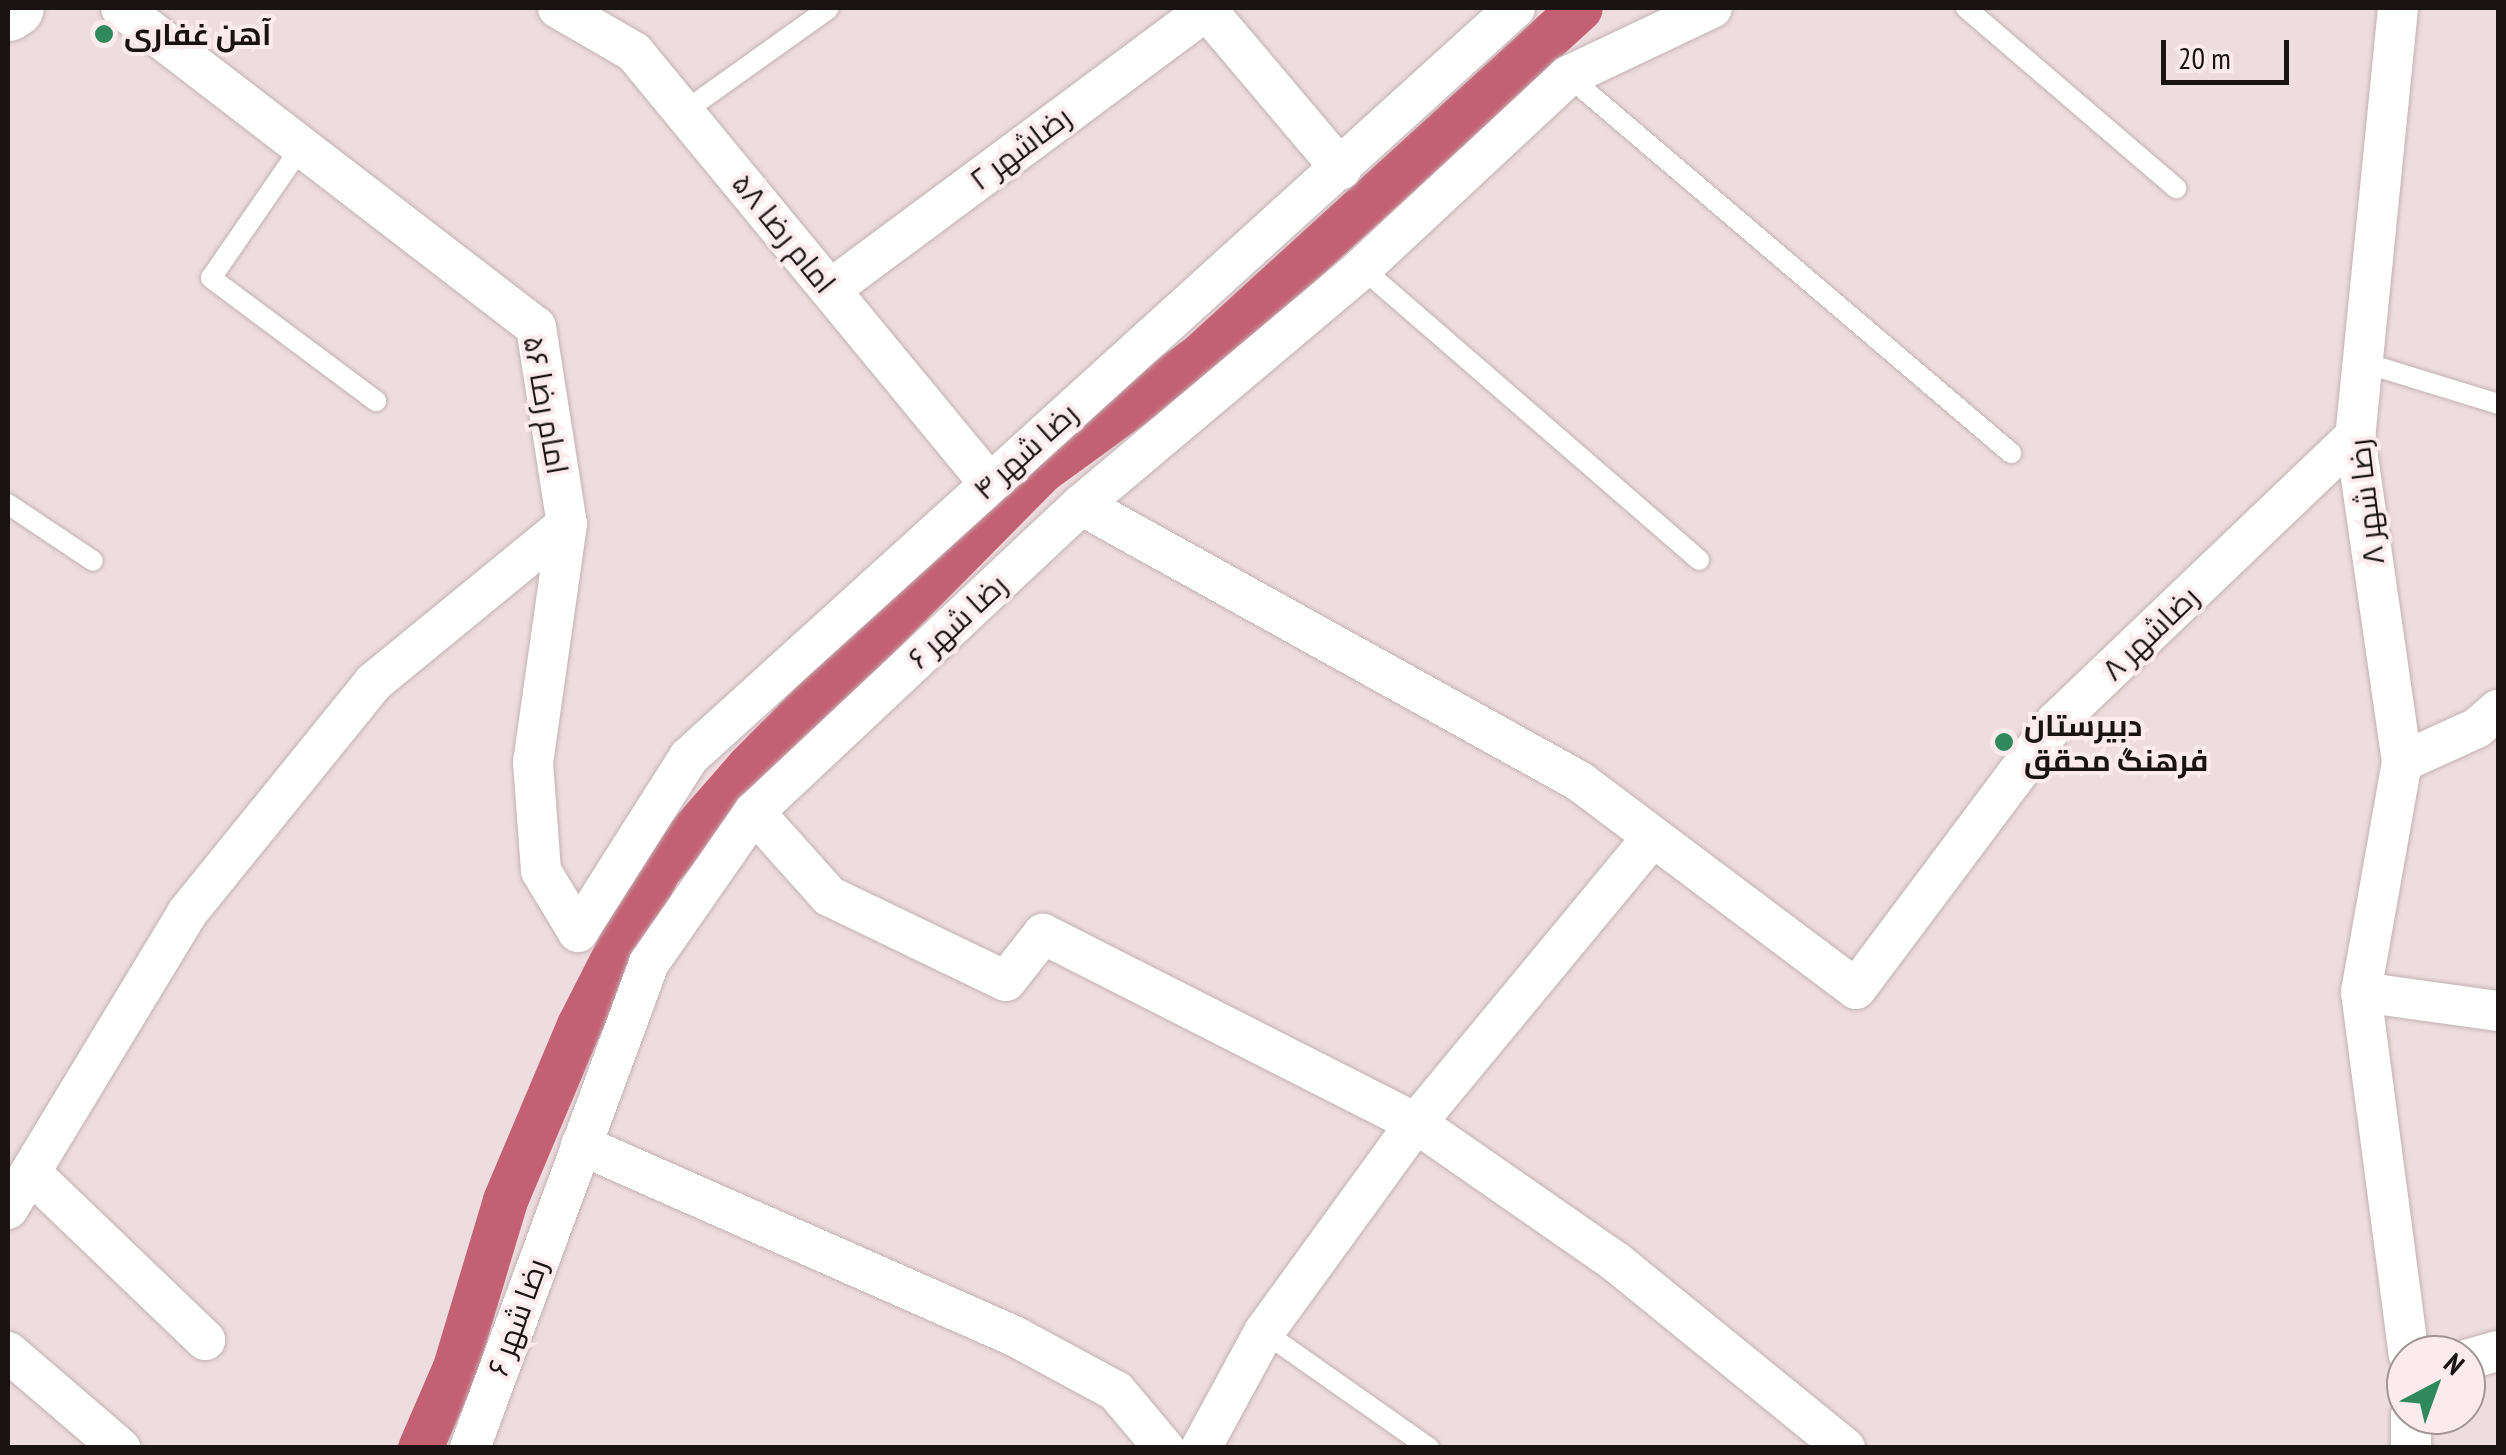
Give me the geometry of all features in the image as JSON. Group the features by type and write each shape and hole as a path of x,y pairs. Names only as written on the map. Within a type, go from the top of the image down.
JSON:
{"main road":[{"path":"8,13 16,8"}],"street":[{"name":"امام رضا ۵۶","path":"120,8 536,327 567,524 534,762 541,872 578,932"},
{"name":"امام رضا ۵۸","path":"558,8 634,52 989,483"},
{"path":"1207,8 1341,169"},
{"name":"رضاشهر ۲","path":"830,289 1207,8"},
{"name":"رضا شهر ۴","path":"578,932 689,757 1515,8"},
{"name":"رضا شهر ۶","path":"470,1448 649,963 754,812 1081,505 1362,268 1568,76 1712,8"},
{"name":"رضا شهر ۸","path":"2398,8 2355,436 2402,762 2361,992 2407,1335"},
{"name":"رضاشهر ۸","path":"1653,837 1856,989 2056,722 2355,436"},
{"path":"1081,505 1579,781 1653,837 1416,1123 1264,1332 1201,1448"},
{"path":"8,1209 187,913 374,682 567,524"},
{"path":"2402,762 2478,728 2498,710"},
{"path":"754,812 830,896 988,972 1006,980 1043,934 1416,1123 1616,1262 1845,1448"},
{"path":"2361,992 2498,1012"},
{"path":"581,1145 1016,1337 1116,1390 1164,1448"},
{"path":"32,1174 205,1340"},
{"path":"8,1352 120,1448"}],"lane":[{"path":"1966,8 2176,188"},
{"path":"685,112 828,9"},
{"path":"1568,76 2011,452"},
{"path":"302,146 211,278 376,401"},
{"path":"1362,268 1699,560"},
{"path":"2365,363 2498,404"},
{"path":"8,504 93,562"},
{"path":"1264,1332 1428,1448"}],"waterway":[{"path":"420,1448 455,1367 505,1200 579,1025 658,870 749,766 1042,470 1198,357 1580,8"}],"place":[{"name":"آهن غفاری","path":"104,34"},
{"name":"دبیرستان فرهنگ محقق","path":"2004,742"}]}
